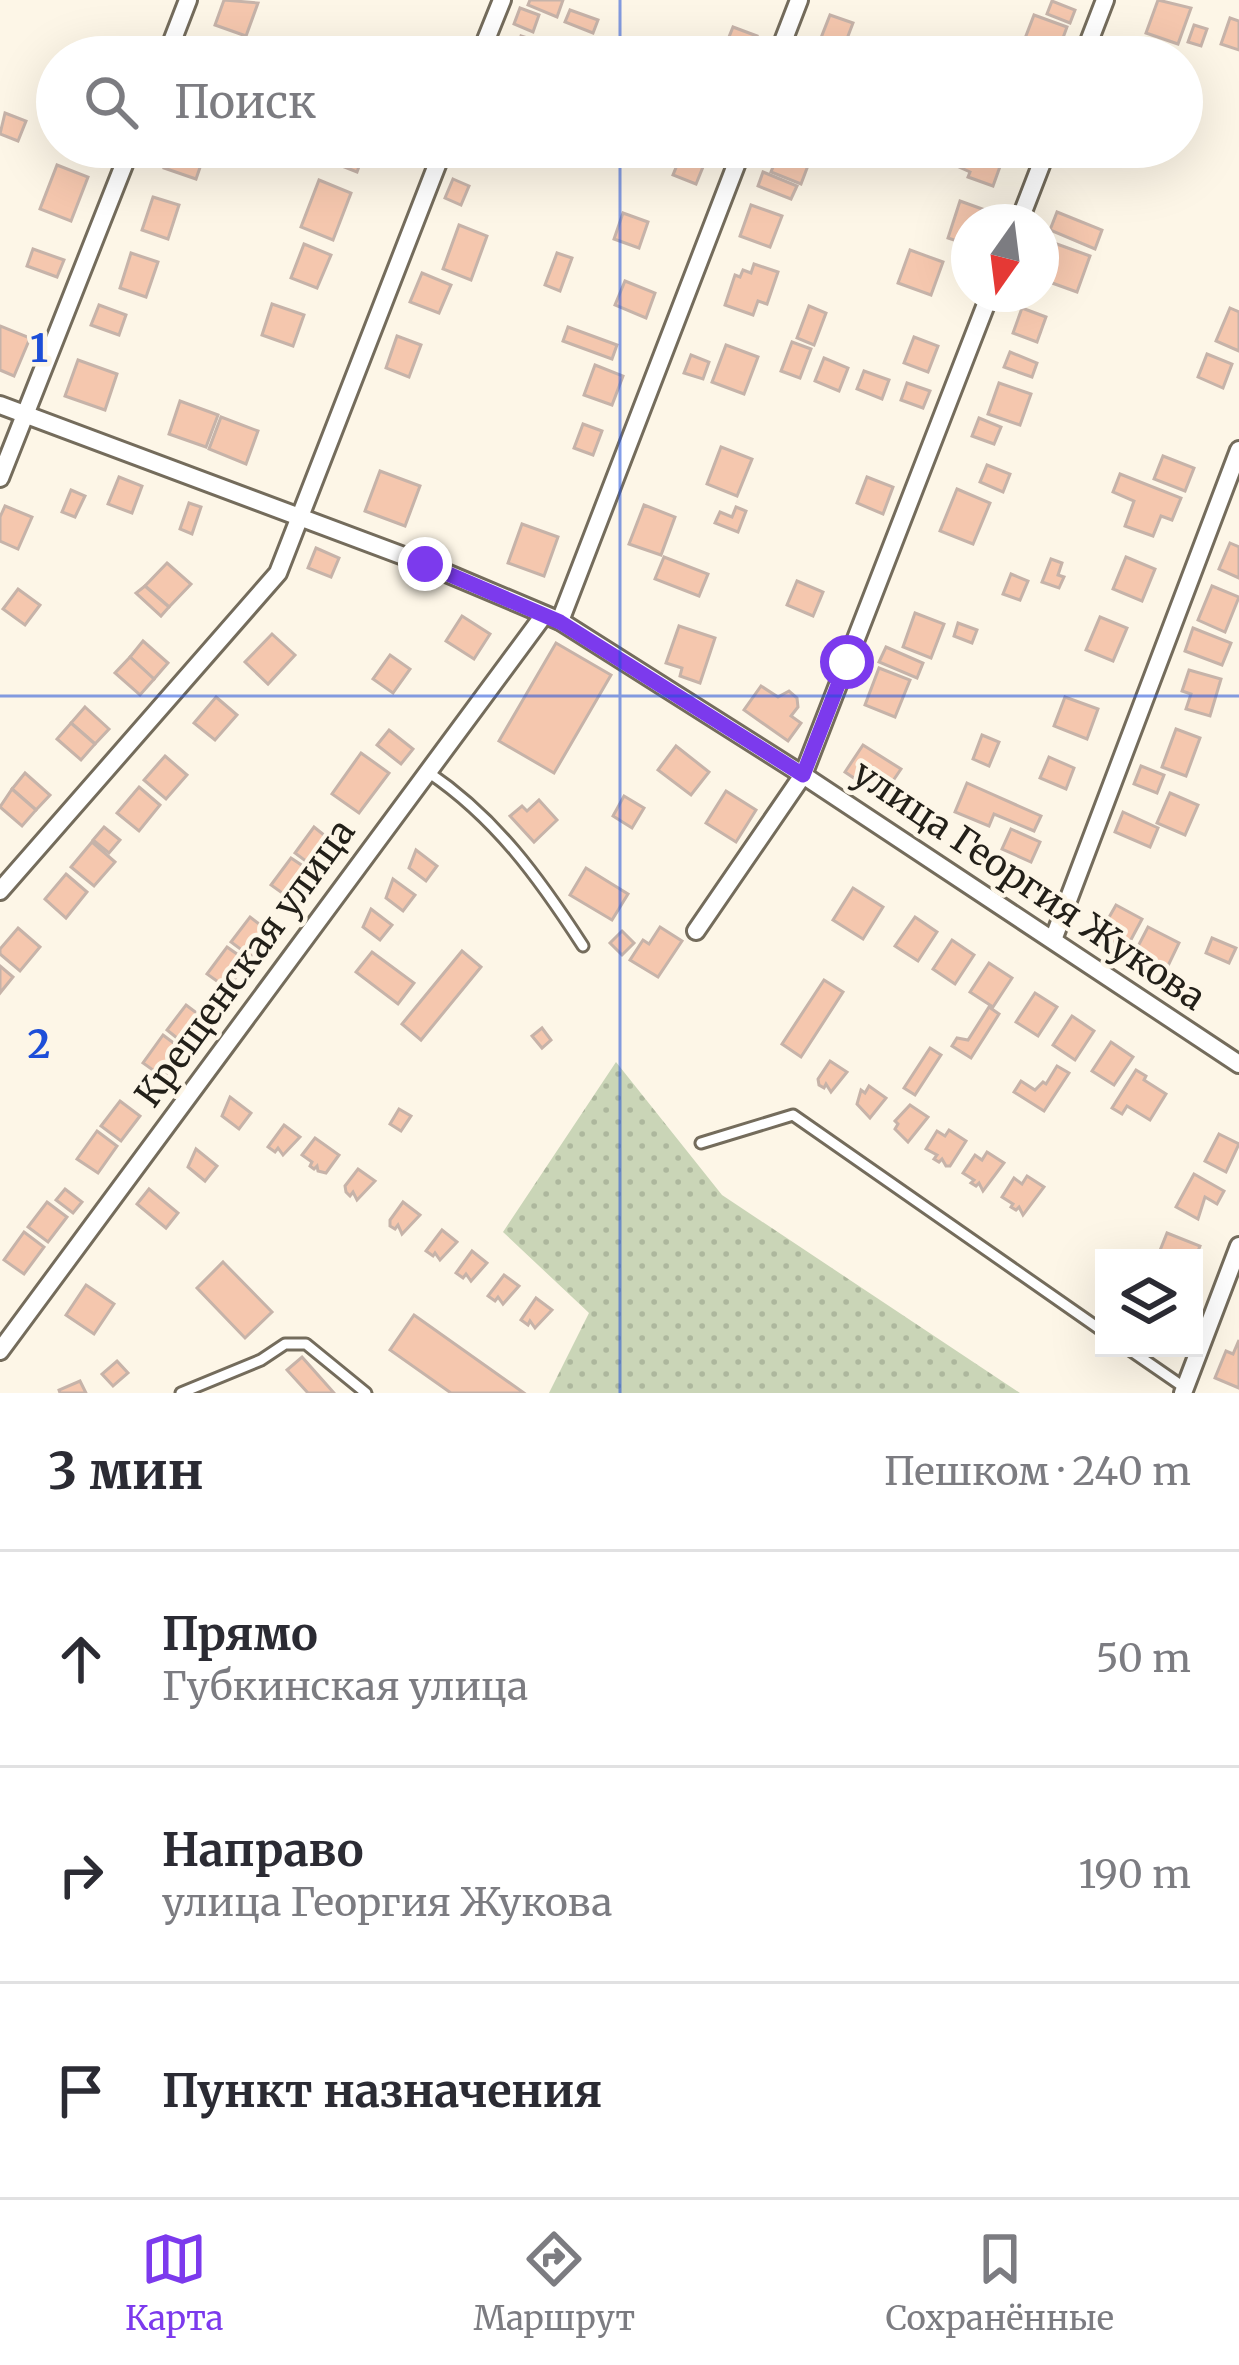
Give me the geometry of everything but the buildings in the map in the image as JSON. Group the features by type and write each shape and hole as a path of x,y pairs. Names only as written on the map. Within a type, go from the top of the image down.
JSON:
{"street":[{"path":"174,36 188,0"},
{"path":"487,36 502,0"},
{"path":"785,36 800,0"},
{"path":"1091,36 1105,0"},
{"path":"0,478 123,168"},
{"path":"0,891 278,573 436,168"},
{"name":"Крещенская улица","path":"0,1351 428,772 552,618 734,168"},
{"path":"1025,204 1040,168"},
{"path":"696,931 803,775 984,312"},
{"name":"улица Георгия Жукова","path":"0,405 552,618 803,775 1239,1064"},
{"path":"1053,940 1239,450"},
{"path":"1184,1390 1239,1246"}],"lane":[{"path":"428,772 470,800 534,869 584,946"},
{"path":"701,1143 793,1115 1095,1326"},
{"path":"181,1393 260,1360 285,1344 306,1344 366,1393"},
{"path":"1139,1357 1184,1390"},
{"path":"207,1384 222,1393"}],"green space":[{"path":"616,1062 722,1195 1020,1393 549,1393 589,1313 503,1232"}],"route":[{"path":"425,564 560,622 803,775 847,662"}]}
